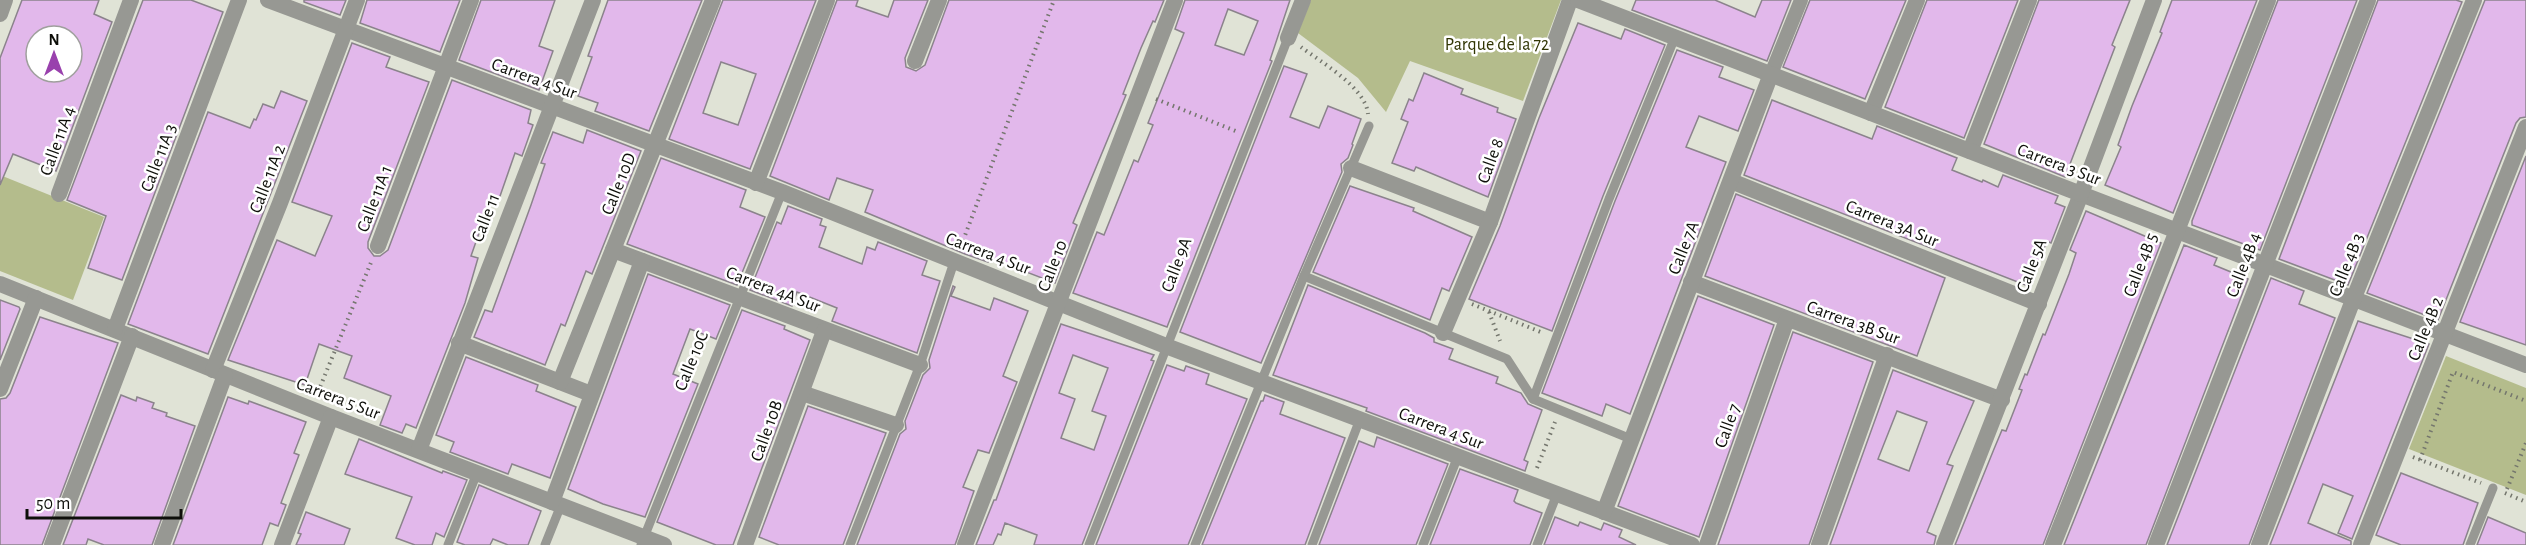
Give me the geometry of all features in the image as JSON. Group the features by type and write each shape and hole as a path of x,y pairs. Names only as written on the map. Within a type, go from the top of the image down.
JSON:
{"street":[{"path":"0,14 5,0"},
{"name":"Calle 11A 4","path":"59,194 131,0"},
{"name":"Calle 11A 3","path":"115,329 239,0"},
{"name":"Carrera 4 Sur","path":"268,0 782,192 1166,346 1604,512 1660,540 1692,545"},
{"name":"Calle 11A 2","path":"162,545 219,373 357,0"},
{"name":"Calle 11A 1","path":"378,246 471,0"},
{"name":"Calle 11","path":"419,450 593,0"},
{"name":"Calle 10D","path":"560,382 712,0"},
{"path":"756,183 827,0"},
{"path":"915,62 939,0"},
{"name":"Calle 10","path":"965,545 1141,94 1175,0"},
{"name":"Calle 9A","path":"1288,38 1303,0"},
{"name":"Calle 8","path":"1443,333 1490,222 1570,0"},
{"name":"Carrera 3 Sur","path":"1578,0 2526,365"},
{"name":"Calle 7A","path":"1604,512 1801,0"},
{"path":"1871,113 1917,0"},
{"path":"1970,151 2029,0"},
{"name":"Calle 5A","path":"1944,545 2039,304 2154,0"},
{"name":"Calle 4B 5","path":"2053,545 2268,0"},
{"name":"Calle 4B 4","path":"2156,545 2368,0"},
{"name":"Calle 4B 3","path":"2259,545 2353,300 2474,0"},
{"name":"Calle 4B 2","path":"2361,545 2526,127"},
{"path":"1351,168 1490,222"},
{"name":"Carrera 3A Sur","path":"1731,182 2039,304"},
{"name":"Carrera 4A Sur","path":"613,250 824,331 920,365"},
{"path":"556,503 591,394 642,261"},
{"name":"Carrera 3B Sur","path":"1691,282 2002,400"},
{"name":"Carrera 5 Sur","path":"0,284 219,373 556,503 642,541 664,545"},
{"path":"0,389 36,298"},
{"name":"Calle 7","path":"1707,545 1787,319"},
{"name":"Calle 10B","path":"745,545 824,331"},
{"path":"52,545 132,336"},
{"path":"459,343 591,394"},
{"path":"1819,545 1887,355"},
{"path":"802,393 896,425"},
{"path":"282,545 331,417"}],"lane":[{"path":"1533,399 1608,199 1675,37"},
{"name":"Calle 9A","path":"1089,545 1288,38"},
{"path":"1195,545 1304,276 1369,126"},
{"name":"Calle 10C","path":"642,541 782,192"},
{"path":"850,545 920,365 954,262"},
{"path":"1304,276 1507,359 1533,399 1631,439"},
{"path":"1312,545 1360,419"},
{"path":"1423,545 1458,456"},
{"path":"448,545 477,473"},
{"path":"2470,545 2493,488"},
{"path":"1537,545 1557,494"},
{"path":"545,545 556,503"}],"path":[{"path":"954,262 1054,0"},
{"path":"1288,38 1350,83 1368,108 1369,126"},
{"path":"1141,94 1248,136"},
{"name":"Calle 11A 1","path":"311,409 378,246"},
{"path":"1458,298 1556,338"},
{"path":"1488,312 1507,359"},
{"path":"2420,460 2453,372 2526,401"},
{"path":"1532,484 1559,410"},
{"path":"2506,493 2526,443"},
{"path":"2398,451 2526,502"}],"green space":[{"name":"Parque de la 72","path":"1311,0 1561,0 1523,101 1410,61 1386,112 1358,78 1298,33"},
{"path":"0,175 104,217 73,300 0,271"},
{"path":"2446,356 2526,388 2526,495 2409,449"}],"building":[{"path":"22,0 99,0 94,14 112,22 56,171 13,154 0,185 0,58"},
{"path":"143,0 191,0 223,12 122,280 88,268 106,216 67,200"},
{"path":"304,0 346,0 340,15 304,2"},
{"path":"367,0 460,0 440,52 360,23"},
{"path":"481,0 555,0 539,46 553,51 539,90 459,60"},
{"path":"608,0 702,0 649,131 595,111 598,103 578,96 592,57 588,56"},
{"path":"723,0 816,0 750,169 669,139","holes":["721,62 756,74 738,125 703,113"]},
{"path":"837,0 858,0 856,6 888,17 894,0 928,0 905,58 906,67 916,71 925,65 949,0 1164,0 1141,48 1123,94 1126,95 1073,223 1077,225 1055,283 990,258 988,262 965,254 865,212 873,190 837,178 829,200 770,176"},
{"path":"1185,0 1290,0 1270,60 1272,61 1167,327 1073,293 1097,232 1104,235 1134,160 1138,162 1153,125 1148,123 1184,33 1175,29","holes":["1228,9 1258,21 1244,55 1215,45"]},
{"path":"1636,0 1715,0 1755,17 1762,0 1791,0 1767,61 1632,10"},
{"path":"1810,0 1906,0 1865,99 1783,67"},
{"path":"1927,0 2018,0 1964,138 1885,107"},
{"path":"2039,0 2130,0 2112,45 2115,47 2065,177 1984,144"},
{"path":"2172,0 2257,0 2173,213 2105,185 2121,147 2118,145 2162,33 2160,32"},
{"path":"2278,0 2357,0 2260,250 2192,225 2192,221"},
{"path":"2378,0 2456,0 2462,2 2348,285 2279,259"},
{"path":"2485,0 2526,0 2526,117 2520,118 2516,123 2438,320 2367,293"},
{"path":"1578,23 1621,39 1625,29 1665,45 1603,196 1552,331 1469,299 1500,226 1539,118"},
{"path":"352,43 390,57 386,67 429,82 368,242 368,248 374,256 380,256 388,250 452,80 531,110 528,123 533,125 522,156 515,153 499,199 492,196 471,256 478,258 465,303 416,428 406,424 402,433 380,425 391,396 344,378 352,356 319,344 305,385 228,360 277,240 315,256 332,216 292,202"},
{"path":"1677,50 1723,67 1719,77 1754,90 1738,131 1699,116 1686,147 1726,162 1630,414 1606,404 1602,416 1542,393 1615,201"},
{"path":"1284,66 1307,74 1290,117 1319,128 1328,106 1361,119 1348,158 1341,164 1342,172 1261,363 1180,332"},
{"path":"1424,73 1463,89 1461,94 1498,108 1497,112 1516,119 1488,197 1416,167 1414,171 1392,163 1408,122 1401,119 1409,99 1413,101"},
{"path":"281,91 307,101 208,354 128,324 208,112 250,128 263,104 274,108"},
{"path":"1772,100 1872,139 1877,126 1957,158 1952,170 1982,182 1983,180 1998,187 2003,175 2058,196 2055,203 2065,207 2051,243 2047,241 2028,286 1744,175"},
{"path":"587,130 641,151 592,274 586,271 565,326 561,324 545,365 474,337 485,310 492,312 545,164 541,163 553,132 583,143"},
{"path":"2526,156 2526,345 2460,322"},
{"path":"661,158 746,190 740,207 765,217 737,285 627,244"},
{"path":"1350,186 1414,208 1413,211 1472,237 1449,291 1442,288 1430,320 1313,272"},
{"path":"1736,194 1945,278 1917,356 1705,276"},
{"path":"788,206 822,219 820,225 826,227 819,247 862,264 867,247 875,250 878,242 927,261 922,275 940,281 917,353 832,321 837,308 797,292 792,306 750,290 777,222 781,224"},
{"path":"2086,211 2161,243 2043,545 1955,545 2002,430 2006,431 2022,390 2019,389 2025,374 2027,375 2043,334 2045,335 2069,274 2076,253 2070,250"},
{"path":"2184,245 2217,258 2214,265 2248,279 2146,545 2064,545"},
{"path":"648,274 730,305 716,339 690,329 673,374 698,384 645,517 603,504 568,489"},
{"path":"2271,278 2304,291 2299,304 2335,318 2249,545 2167,545"},
{"path":"1308,285 1425,333 1434,338 1434,342 1453,349 1449,359 1498,377 1496,383 1521,393 1528,404 1542,410 1524,460 1528,462 1525,471 1366,411 1367,408 1273,375"},
{"path":"953,286 955,287 951,296 990,310 994,298 1028,311 1003,376 1017,382 989,453 978,450 963,487 974,491 955,545 857,545 900,434 906,429 905,421 923,375 930,368 929,360"},
{"path":"1698,296 1774,325 1699,537 1618,506"},
{"path":"0,300 20,309 0,360"},
{"path":"742,310 785,326 784,329 810,340 733,545 716,545 657,522"},
{"path":"40,317 118,343 42,545 0,545 0,399 6,398 10,393"},
{"path":"2358,321 2429,344 2352,539 2338,533 2353,496 2323,484 2308,523 2351,541 2351,545 2270,545"},
{"path":"1061,324 1154,355 1151,360 1154,361 1082,545 1034,545 1037,535 1005,523 1001,535 998,534 993,545 976,545 994,500 996,500","holes":["1073,355 1108,368 1092,411 1106,416 1094,450 1061,438 1075,399 1059,393"]},
{"path":"1793,332 1873,362 1809,545 1718,545"},
{"path":"466,357 538,385 536,391 576,407 550,478 512,464 508,474 450,452 454,442 436,435"},
{"path":"1167,365 1184,371 1186,366 1209,374 1206,384 1247,399 1188,545 1096,545"},
{"path":"1893,370 1974,401 1947,464 1953,466 1927,532 1936,536 1934,545 1830,545","holes":["1897,411 1927,422 1909,471 1878,459"]},
{"path":"121,395 136,401 137,397 154,403 152,408 167,413 166,416 195,426 152,545 104,545 88,539 86,545 63,545"},
{"path":"1265,395 1284,402 1280,414 1345,438 1305,545 1202,545 1261,401"},
{"path":"228,397 248,404 249,401 306,422 294,453 299,455 281,503 286,505 278,526 270,523 262,545 173,545"},
{"path":"808,406 886,433 843,545 779,545 759,537"},
{"path":"1377,437 1448,464 1416,545 1319,545 1359,441 1374,447"},
{"path":"359,439 442,473 443,471 467,480 444,537 436,533 432,545 415,545 396,538 412,497 345,474"},
{"path":"1460,469 1518,490 1514,501 1516,503 1542,513 1530,545 1430,545"},
{"path":"2401,473 2478,503 2463,545 2401,545 2376,535"},
{"path":"479,485 541,511 528,545 508,545 493,539 490,545 465,545 457,542"},
{"path":"306,512 350,529 344,545 296,545"},
{"path":"1555,517 1578,526 1580,522 1601,530 1604,523 1622,530 1619,537 1636,545 1544,545"},
{"path":"2488,517 2526,533 2526,545 2477,545"}]}
